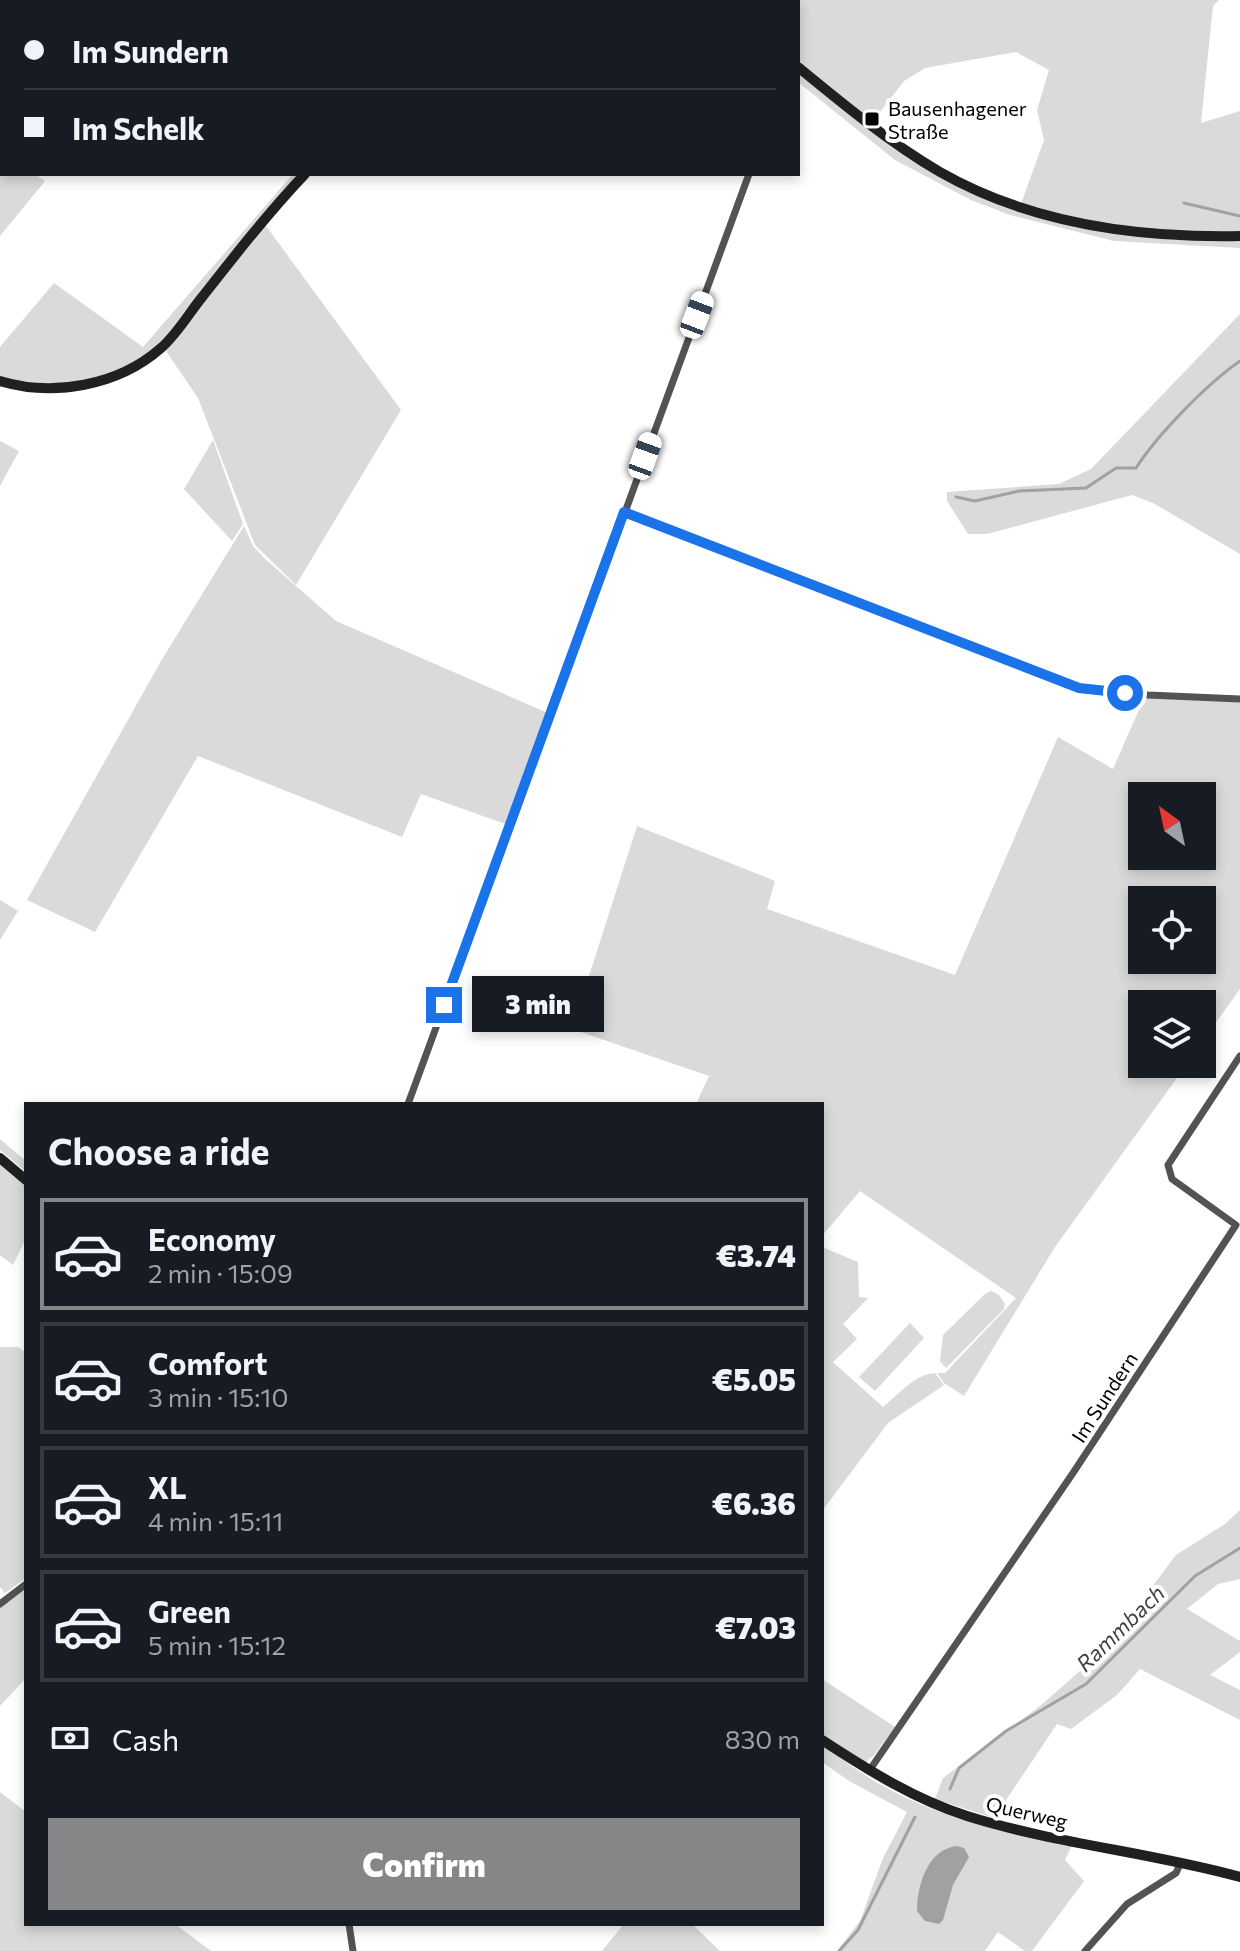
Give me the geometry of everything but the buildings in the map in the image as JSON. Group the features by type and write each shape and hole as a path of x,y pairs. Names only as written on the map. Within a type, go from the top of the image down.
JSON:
{"street":[{"path":"800,69 868,123 940,171 984,194 1018,207 1085,224 1153,235 1240,236"},
{"path":"0,381 36,389 76,386 108,377 144,360 176,332 303,176"},
{"path":"409,1102 748,176"},
{"path":"624,512 1079,688 1240,699"},
{"name":"Im Sundern","path":"869,1771 1073,1473 1236,1225 1172,1179 1168,1165 1240,1056"},
{"path":"0,1158 24,1178"},
{"path":"0,1604 24,1586"},
{"name":"Querweg","path":"824,1741 869,1771 928,1801 991,1823 1240,1877"},
{"path":"1085,1951 1127,1904 1176,1873 1181,1862"},
{"path":"349,1926 353,1951"}],"shaded area":[{"path":"800,0 1219,0 1213,6 1201,123 1240,111 1240,233 1175,234 1056,214 1021,204 1044,140 1037,110 1049,70 1016,52 925,68 904,81 873,121 800,65"},
{"path":"800,74 937,175 1054,222 1173,240 1240,240 1240,248 1114,241 1010,215 971,200 895,160 800,84"},
{"path":"0,176 38,176 45,181 0,236"},
{"path":"291,176 297,176 173,328 141,358 104,375 61,383 19,381 0,376 0,347 54,283 143,347"},
{"path":"266,226 401,410 296,585 255,545 198,398 166,351 203,300"},
{"path":"1240,314 1240,554 1153,503 1132,495 987,534 968,534 947,501 947,492 1059,484 1091,469"},
{"path":"213,440 243,524 232,541 184,489"},
{"path":"0,441 19,451 0,486"},
{"path":"244,526 253,546 264,558 336,621 550,714 508,825 421,794 402,837 198,756 95,932 27,900 161,661"},
{"path":"1145,696 1240,700 1240,989 1216,1022 1216,990 1128,990 1128,1078 1177,1078 1055,1247 964,1396 944,1383 937,1373 945,1373 1016,1298 860,1191 824,1234 824,1102 697,1102 709,1076 572,1029 637,826 775,881 767,909 955,975 1058,737 1113,769"},
{"path":"0,900 18,911 0,940"},
{"path":"0,1139 24,1159 24,1170 0,1150"},
{"path":"0,1163 24,1184 24,1242 13,1265 0,1255"},
{"path":"824,1248 858,1262 859,1297 868,1298 843,1324 857,1339 833,1362 883,1407 914,1381 928,1374 935,1373 944,1385 888,1423 824,1508"},
{"path":"991,1291 999,1295 1005,1304 1004,1309 946,1368 940,1361 943,1335"},
{"path":"910,1323 924,1338 875,1391 859,1377"},
{"path":"0,1347 18,1347 24,1352 24,1579 5,1593 0,1587"},
{"path":"1240,1510 1240,1579 1218,1584 1187,1609 1240,1641 1240,1652 1210,1675 1240,1690 1240,1720 1140,1669 1117,1695 1071,1729 1057,1724 994,1818 935,1799 943,1778 1040,1706 1105,1649 1176,1555 1225,1524"},
{"path":"24,1588 24,1680 0,1706 0,1606"},
{"path":"824,1680 895,1727 865,1763 824,1735"},
{"path":"824,1745 868,1777 916,1802 992,1828 1072,1845 1065,1860 1084,1881 1032,1951 1025,1951 998,1932 985,1951 837,1951 860,1921 883,1858 907,1812 849,1781 824,1763"},
{"path":"0,1792 24,1810 24,1926 178,1926 211,1951 0,1951"},
{"path":"957,1846 964,1848 969,1857 953,1885 943,1920 939,1924 925,1921 917,1911 919,1891 926,1871 938,1854"},
{"path":"622,1926 694,1926 720,1951 602,1951"}],"waterway":[{"path":"1184,203 1240,216"},
{"path":"956,497 975,501 1019,491 1086,488 1116,468 1136,468 1184,410 1240,361"},
{"name":"Rammbach","path":"950,1789 959,1768 1006,1731 1086,1684 1195,1576 1240,1548"},
{"name":"Rammbach","path":"839,1951 858,1930 915,1817"}],"place":[{"name":"Bausenhagener Straße","path":"872,119"}],"route":[{"path":"444,1005 624,512 1079,688 1125,693"}]}
